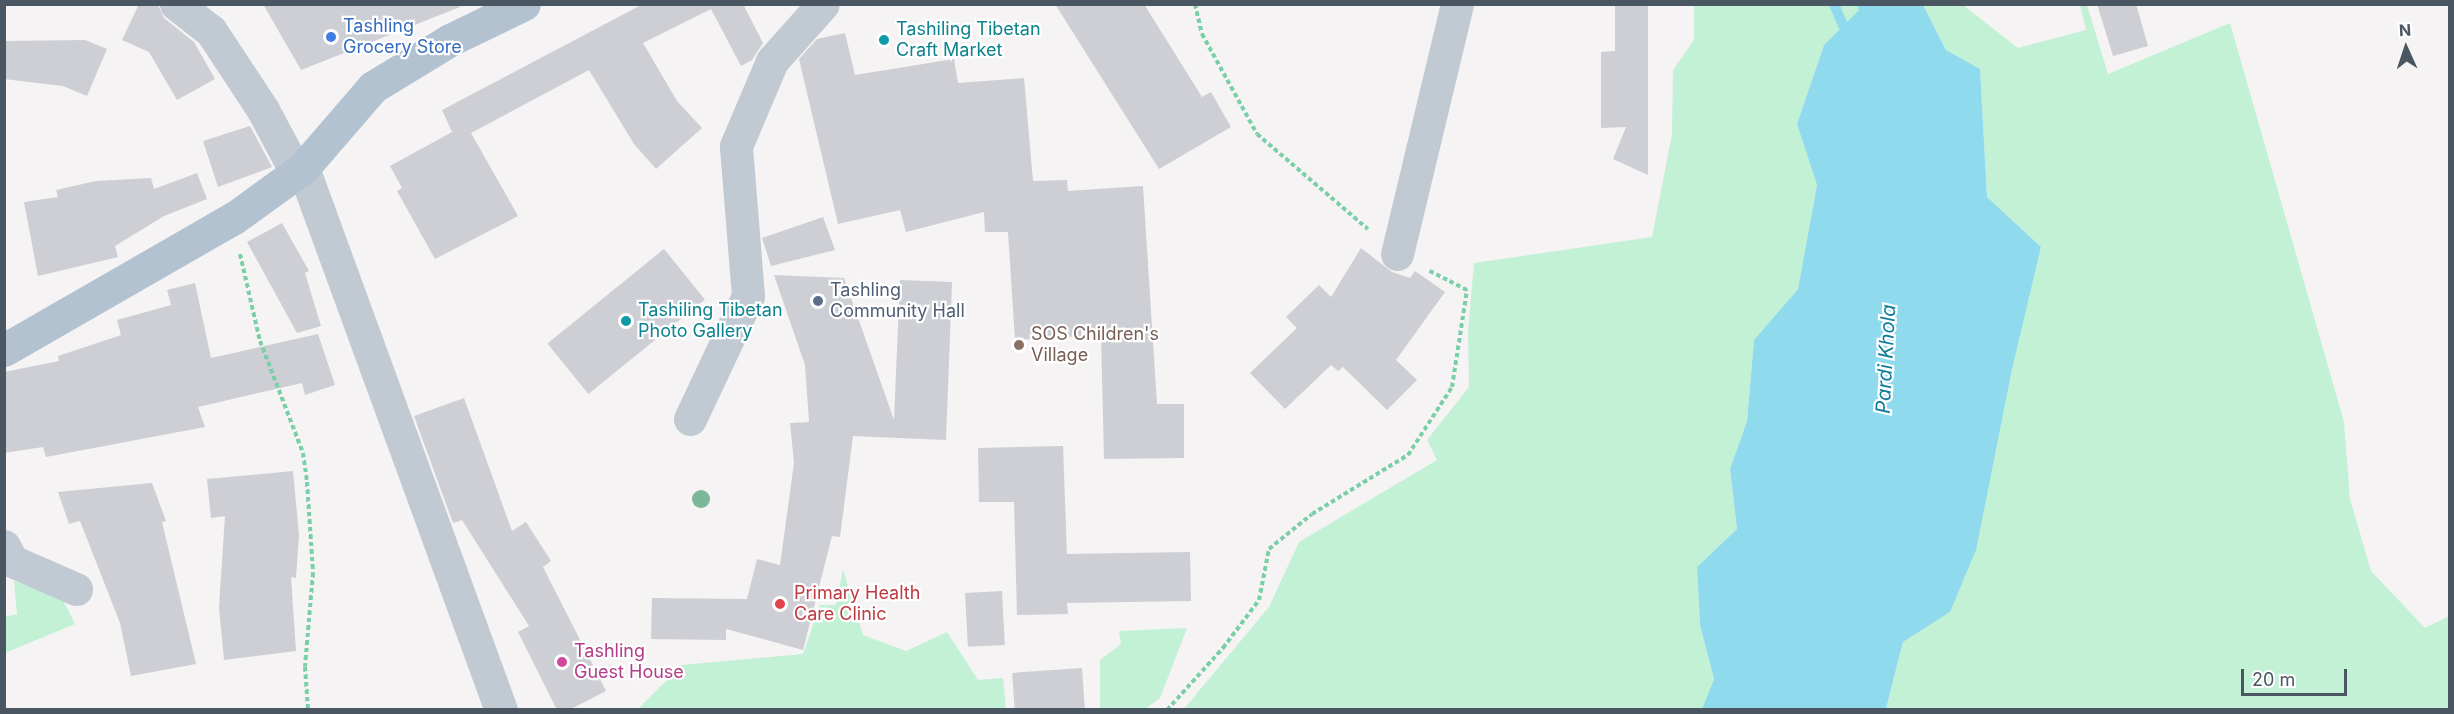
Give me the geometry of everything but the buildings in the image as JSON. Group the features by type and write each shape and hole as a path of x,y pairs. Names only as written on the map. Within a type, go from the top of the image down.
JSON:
{"main road":[{"path":"4,350 234,218 300,170 373,87 450,40 524,4"}],"street":[{"path":"176,4 211,31 300,170 501,710"},
{"path":"690,419 748,296 736,146 772,61 823,4"},
{"path":"1397,254 1457,4"},
{"path":"4,546 12,561 76,589"}],"path":[{"path":"1167,710 1223,648 1259,600 1269,549 1312,514 1408,455 1452,387 1467,290 1397,254 1257,134 1202,34 1195,4"},
{"path":"234,218 260,341 303,453 313,573 305,667 308,710"}],"green space":[{"path":"1694,5 1857,5 1860,10 1824,45 1797,124 1817,185 1798,289 1754,340 1747,421 1730,469 1737,529 1697,567 1700,625 1714,679 1702,709 1183,710 1269,607 1299,542 1437,460 1427,440 1469,387 1468,332 1474,263 1652,237 1672,134 1673,70 1694,40"},
{"path":"1923,5 1963,5 2018,48 2086,30 2080,5 2087,5 2108,74 2230,23 2344,422 2350,499 2371,571 2425,628 2449,616 2449,709 1886,710 1903,642 1950,612 2041,247 1987,197 1980,69 1946,50"},
{"path":"843,569 863,635 906,651 947,632 978,680 1003,678 1006,709 638,709 682,665 803,654 820,605 836,605"},
{"path":"14,581 61,596 75,624 5,653 5,617 17,614"},
{"path":"1187,628 1160,698 1145,709 1100,709 1100,660 1121,644 1119,631"}],"water":[{"path":"1857,5 1923,5 1946,50 1980,69 1987,197 2041,247 2012,369 1976,550 1950,612 1903,642 1886,709 1702,709 1714,679 1700,625 1697,567 1737,529 1730,469 1747,421 1754,340 1798,289 1817,185 1797,124 1824,45 1859,10"}],"waterway":[{"name":"Pardi Khola","path":"1834,4 1848,37"}],"place":[{"name":"Tashling Grocery Store","path":"331,37"},
{"name":"Tashiling Tibetan Craft Market","path":"884,40"},
{"name":"Tashling Community Hall","path":"818,301"},
{"name":"Tashiling Tibetan Photo Gallery","path":"626,321"},
{"name":"SOS Children's Village","path":"1019,345"},
{"name":"Primary Health Care Clinic","path":"780,604"},
{"name":"Tashling Guest House","path":"562,662"}]}
